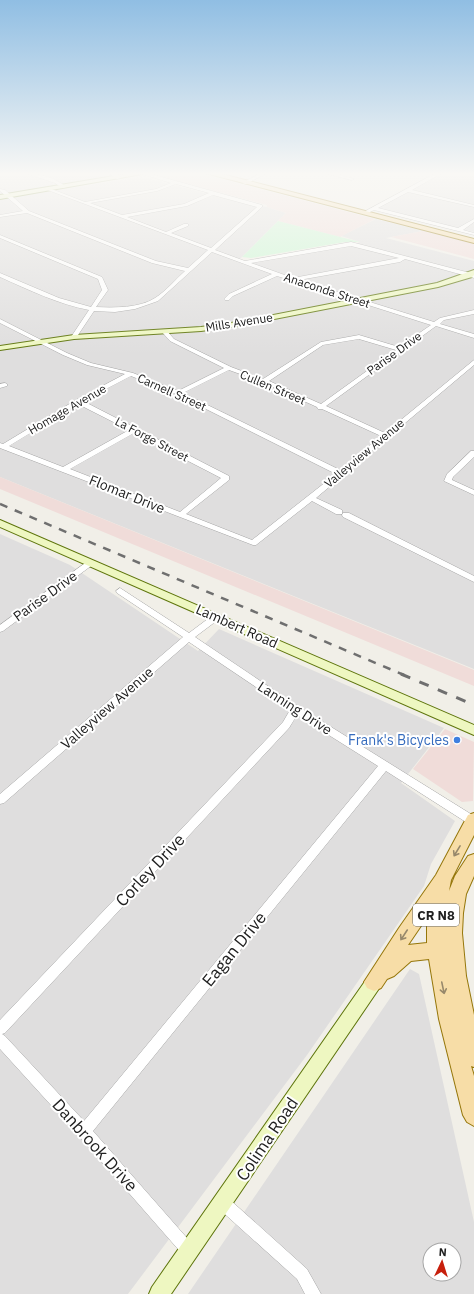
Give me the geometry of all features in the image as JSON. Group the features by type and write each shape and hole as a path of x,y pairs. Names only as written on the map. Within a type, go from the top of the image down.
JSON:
{"main road":[{"path":"447,233 474,241"},
{"path":"456,233 474,238"},
{"name":"CR N8","path":"474,821 442,880 436,914 445,949 459,990 474,1057"},
{"name":"CR N8","path":"474,861 457,892 454,914 445,949 450,1019 474,1115"},
{"path":"374,982 442,880"},
{"path":"374,982 407,953 445,949"}],"street":[{"path":"81,233 154,262 190,270"},
{"name":"Anaconda Street","path":"168,233 292,280 474,336"},
{"path":"0,275 61,302 94,308 123,309 141,306 156,300 231,233"},
{"path":"0,236 100,278 105,290 74,337"},
{"path":"246,262 351,244 472,274"},
{"path":"292,280 400,260 405,257"},
{"path":"227,300 231,295 277,274"},
{"name":"Mills Avenue","path":"0,348 74,337 165,332 238,324 438,285 472,274"},
{"name":"Parise Drive","path":"320,408 442,319 474,312"},
{"name":"Carnell Street","path":"0,321 89,364 131,374 178,393 340,473"},
{"name":"Cullen Street","path":"165,332 172,340 229,368 264,381 320,408 385,435"},
{"path":"264,381 321,344 359,337 399,349"},
{"name":"Valleyview Avenue","path":"253,543 311,498 474,362"},
{"path":"178,393 229,368"},
{"name":"Homage Avenue","path":"2,446 78,401 131,374"},
{"name":"La Forge Street","path":"78,401 226,478 181,515"},
{"path":"65,469 134,430"},
{"name":"Flomar Drive","path":"2,446 65,469 253,543"},
{"path":"474,453 450,476 448,481 474,493"},
{"path":"311,498 474,579"},
{"name":"Lambert Road","path":"0,524 474,730"},
{"name":"Parise Drive","path":"0,629 91,563"},
{"name":"Lanning Drive","path":"120,591 296,709 384,766 474,821"},
{"name":"Valleyview Avenue","path":"0,800 189,637 216,617"},
{"name":"Corley Drive","path":"0,1029 286,725 296,709"},
{"name":"Eagan Drive","path":"84,1131 384,766"},
{"name":"Colima Road","path":"159,1294 374,982"},
{"name":"Danbrook Drive","path":"0,1040 84,1131 189,1251"},
{"path":"223,1203 302,1274 313,1294"}],"shaded area":[{"path":"0,233 266,233 237,261 243,263 350,246 360,242 341,236 346,233 410,233 386,238 474,261 474,669 0,477"},
{"path":"326,233 347,233 340,237"},
{"path":"410,233 432,233 474,244 474,259 391,237"},
{"path":"0,477 474,670 474,686 0,489"},
{"path":"0,534 70,565 198,651 219,629 444,728 401,783 455,821 431,864 424,886 307,1055 128,1294 0,1294"},
{"path":"445,729 474,742 473,801 462,802 413,769"},
{"path":"410,969 419,974 474,1222 474,1294 188,1294"}],"green space":[{"path":"266,233 326,233 360,242 345,242 251,258 242,257"}],"railway":[{"path":"0,504 404,675"},
{"path":"401,674 474,705"}],"place":[{"name":"Frank's Bicycles","path":"457,740"}]}
